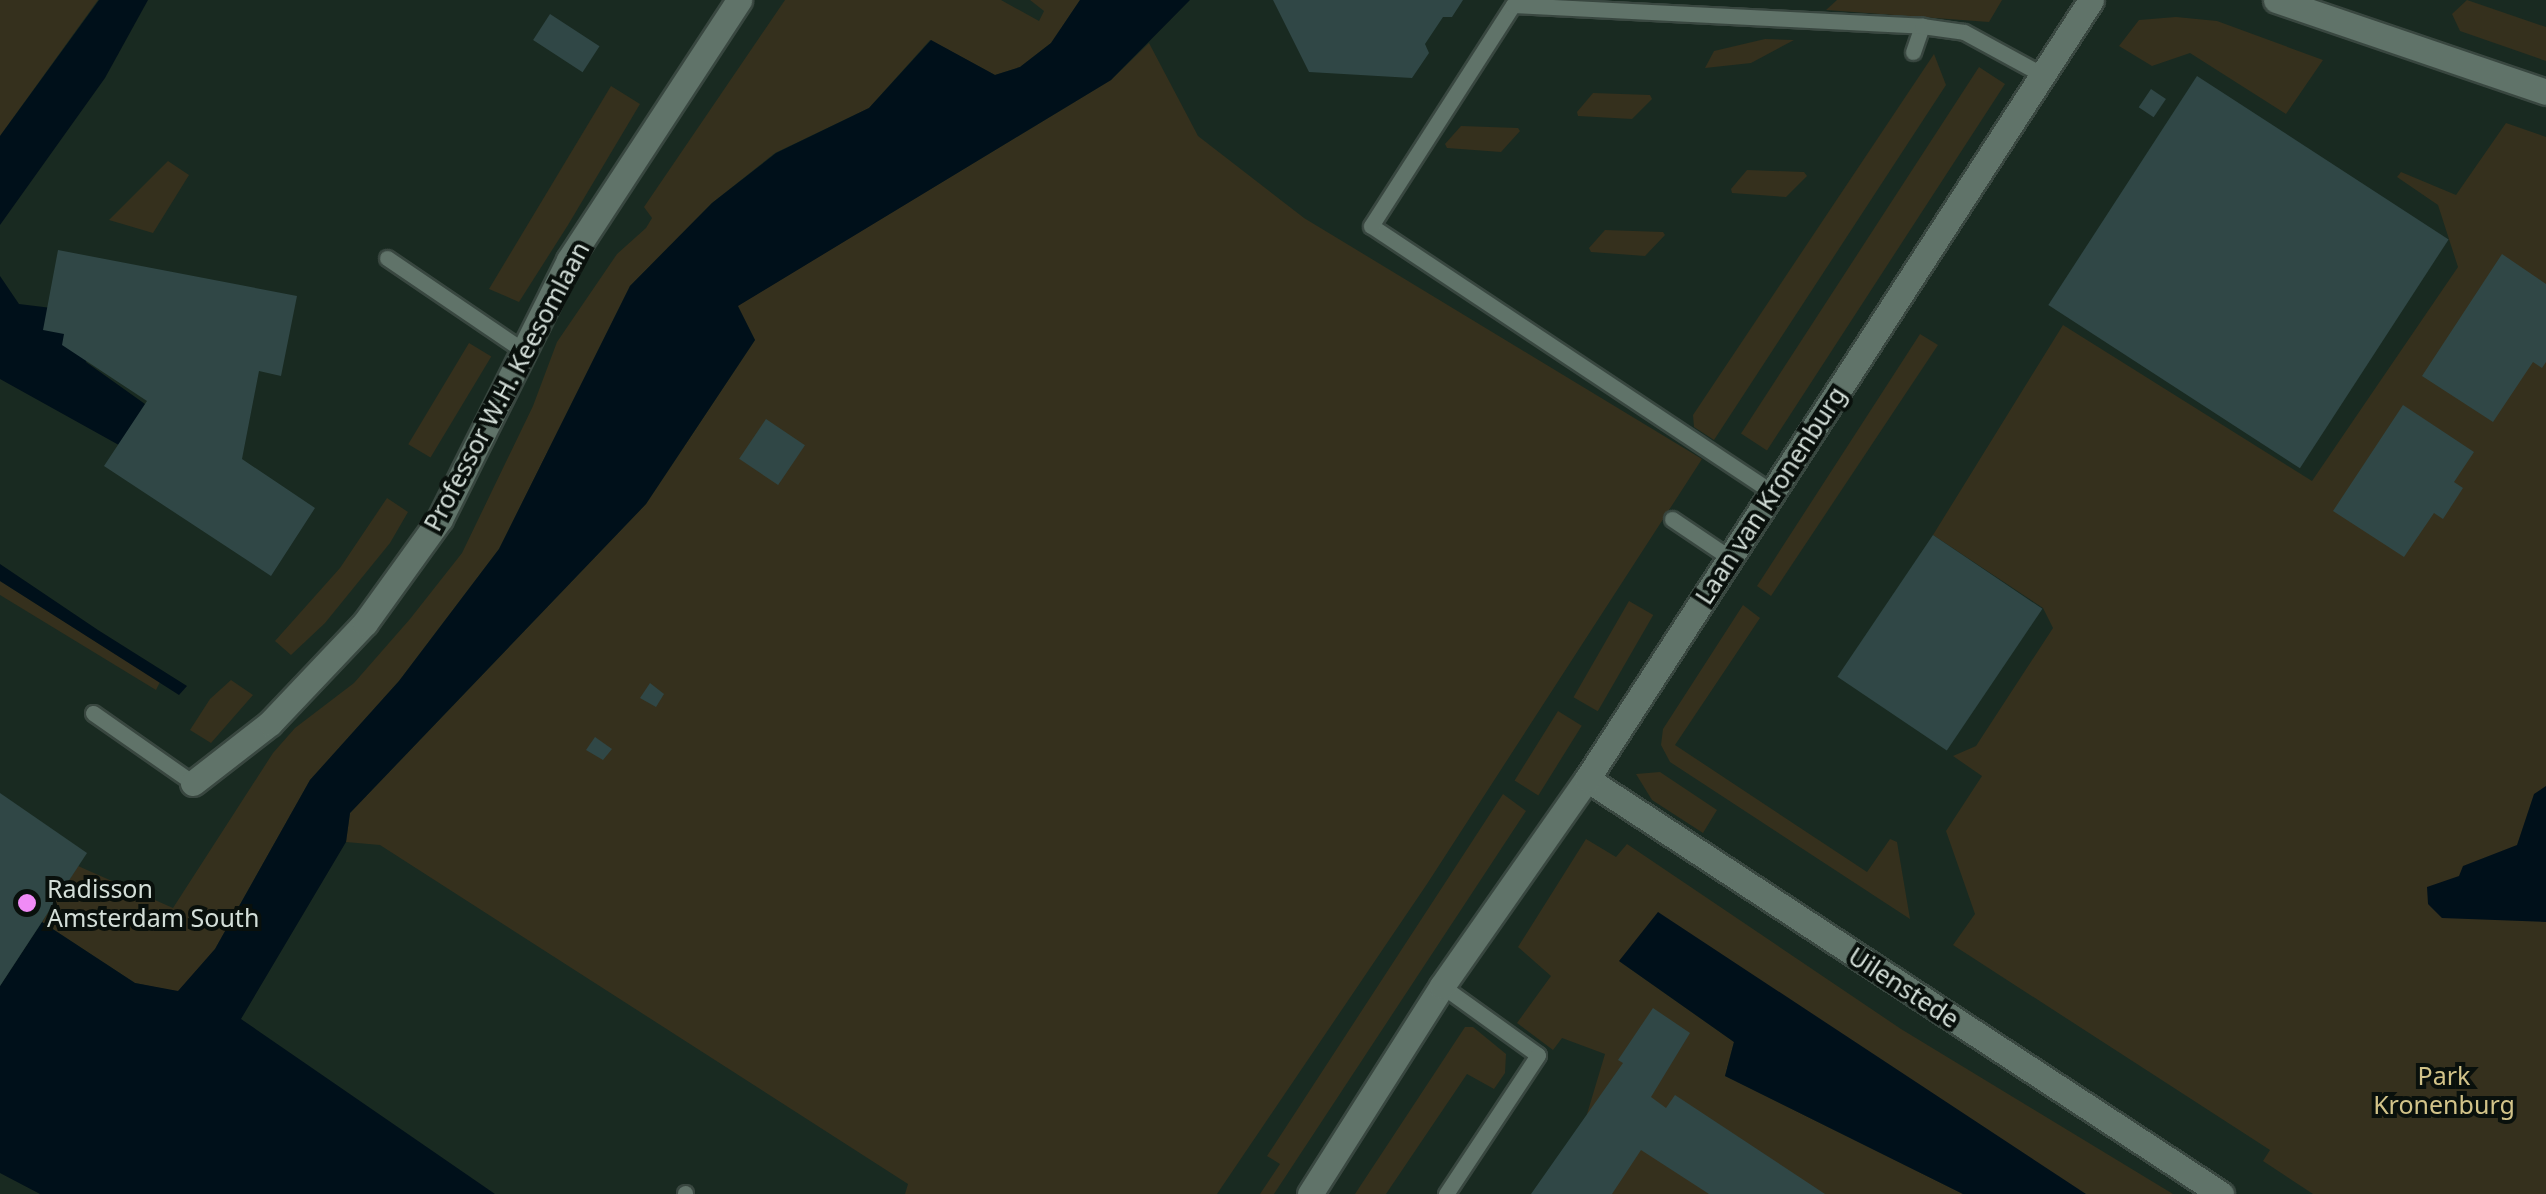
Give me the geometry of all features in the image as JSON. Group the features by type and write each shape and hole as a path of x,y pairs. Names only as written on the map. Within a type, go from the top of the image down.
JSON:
{"street":[{"name":"Professor W.H. Keesomlaan","path":"193,783 270,724 365,623 440,519 569,260 739,0"},
{"name":"Laan van Kronenburg","path":"1310,1194 1442,986 1586,779 2091,0"},
{"path":"2276,0 2546,92"},
{"name":"Uilenstede","path":"1586,779 2221,1194"}],"lane":[{"path":"1772,492 1371,226 1514,5 1557,4 1922,26 1964,32 2043,75"},
{"path":"1913,52 1922,26"},
{"path":"387,258 524,351"},
{"path":"1672,519 1730,558"},
{"path":"93,713 193,783"},
{"path":"1442,986 1538,1055 1446,1194"}],"green space":[{"path":"0,0 98,0 0,136"},
{"path":"785,0 1001,0 1039,21 1044,11 1030,0 1080,0 1051,43 1020,67 995,75 930,40 869,108 775,153 712,203 630,286 499,549 399,681 310,780 215,949 178,992 135,983 42,922 78,866 173,908 273,753 295,728 354,683 410,619 462,553 533,406 557,342 617,254 646,228 652,218 644,207"},
{"path":"1837,0 2002,0 1989,22 1826,10"},
{"path":"2467,0 2546,27 2546,61 2460,31 2452,14"},
{"path":"2176,17 2217,21 2323,60 2286,114 2190,53 2152,66 2119,46 2139,20"},
{"path":"1765,39 1794,40 1751,63 1705,68 1714,51"},
{"path":"1149,43 1198,136 1304,218 1702,459 1427,884 1217,1194 905,1194 908,1184 380,845 346,842 350,813 646,504 755,340 737,306 1111,80"},
{"path":"1934,54 1946,85 1714,440 1694,427 1693,415"},
{"path":"1979,67 2005,84 1767,450 1741,433"},
{"path":"611,86 640,104 568,225 519,302 489,289"},
{"path":"1593,93 1650,95 1652,99 1632,119 1578,116 1577,112"},
{"name":"Park Kronenburg","path":"2506,123 2546,137 2546,1194 2313,1194 2263,1161 2270,1150 1953,945 1975,914 1946,831 1982,776 1953,756 1976,746 2053,628 2043,608 1933,535 2063,325 2312,481 2458,267 2438,205 2397,177 2401,172 2456,195"},
{"path":"1461,126 1520,131 1501,152 1447,148 1445,144"},
{"path":"168,161 189,175 153,233 109,220"},
{"path":"1747,170 1804,172 1807,176 1786,197 1732,193 1731,189"},
{"path":"1605,230 1665,235 1645,256 1591,252 1589,248"},
{"path":"1920,334 1938,345 1771,596 1757,586"},
{"path":"469,343 491,356 431,458 408,444"},
{"path":"387,498 408,512 390,543 325,623 291,655 275,641 340,568"},
{"path":"0,581 160,682 156,690 0,595"},
{"path":"1629,601 1653,615 1598,711 1574,697"},
{"path":"1743,605 1760,618 1675,745 1867,872 1890,839 1897,842 1910,919 1670,762 1661,745 1663,729"},
{"path":"231,680 253,695 211,743 190,730 210,699"},
{"path":"1558,711 1582,726 1538,795 1515,781"},
{"path":"1660,772 1717,810 1703,833 1652,800 1636,774"},
{"path":"1503,794 1526,811 1274,1194 1260,1194 1280,1164 1267,1156"},
{"path":"1586,839 1616,857 1627,844 1901,1029 2173,1194 2085,1194 1619,961 1734,1042 1725,1076 1963,1194 1563,1194 1605,1054 1562,1038 1553,1050 1517,1023 1551,976 1518,947"},
{"path":"1465,1027 1473,1027 1506,1054 1505,1073 1494,1089 1467,1074 1386,1194 1355,1194"}],"water":[{"path":"99,0 148,0 105,78 0,225 0,136"},
{"path":"1080,0 1190,0 1111,80 738,306 755,340 646,504 350,813 346,842 241,1019 495,1194 40,1194 0,1173 0,986 42,922 135,983 178,991 215,949 310,780 399,681 499,549 630,286 712,203 776,153 869,108 931,40 995,75 1020,67 1051,43"},
{"path":"0,276 19,304 68,310 93,341 86,362 152,409 126,449 0,379"},
{"path":"0,564 187,686 179,695 0,581"},
{"path":"2546,786 2546,922 2442,918 2428,904 2427,887 2459,876 2463,866 2517,845 2534,794"},
{"path":"1658,912 2086,1194 1963,1194 1725,1076 1734,1042 1619,961"}],"building":[{"path":"1273,0 1463,0 1452,17 1443,17 1425,44 1429,53 1412,78 1309,72"},
{"path":"550,14 599,46 583,72 533,40"},
{"path":"2197,76 2449,239 2300,468 2048,305"},
{"path":"2151,89 2166,99 2154,117 2139,107"},
{"path":"58,250 297,296 281,376 259,371 242,459 315,508 271,576 104,466 147,401 62,345 64,334 43,330"},
{"path":"2502,254 2546,284 2546,362 2542,368 2533,362 2493,422 2422,376"},
{"path":"2403,405 2474,452 2454,482 2463,488 2443,519 2434,513 2404,557 2333,511"},
{"path":"766,419 805,445 778,485 739,459"},
{"path":"1933,535 2042,609 1947,751 1837,677"},
{"path":"650,683 664,694 656,707 640,698"},
{"path":"595,737 612,749 603,760 586,750"},
{"name":"Radisson Amsterdam South","path":"0,793 87,853 0,986"},
{"path":"1653,1008 1690,1033 1651,1097 1666,1108 1675,1095 1825,1194 1709,1194 1641,1150 1612,1194 1531,1194 1623,1063 1618,1060"}],"place":[{"name":"Radisson Amsterdam South","path":"27,903"}]}
